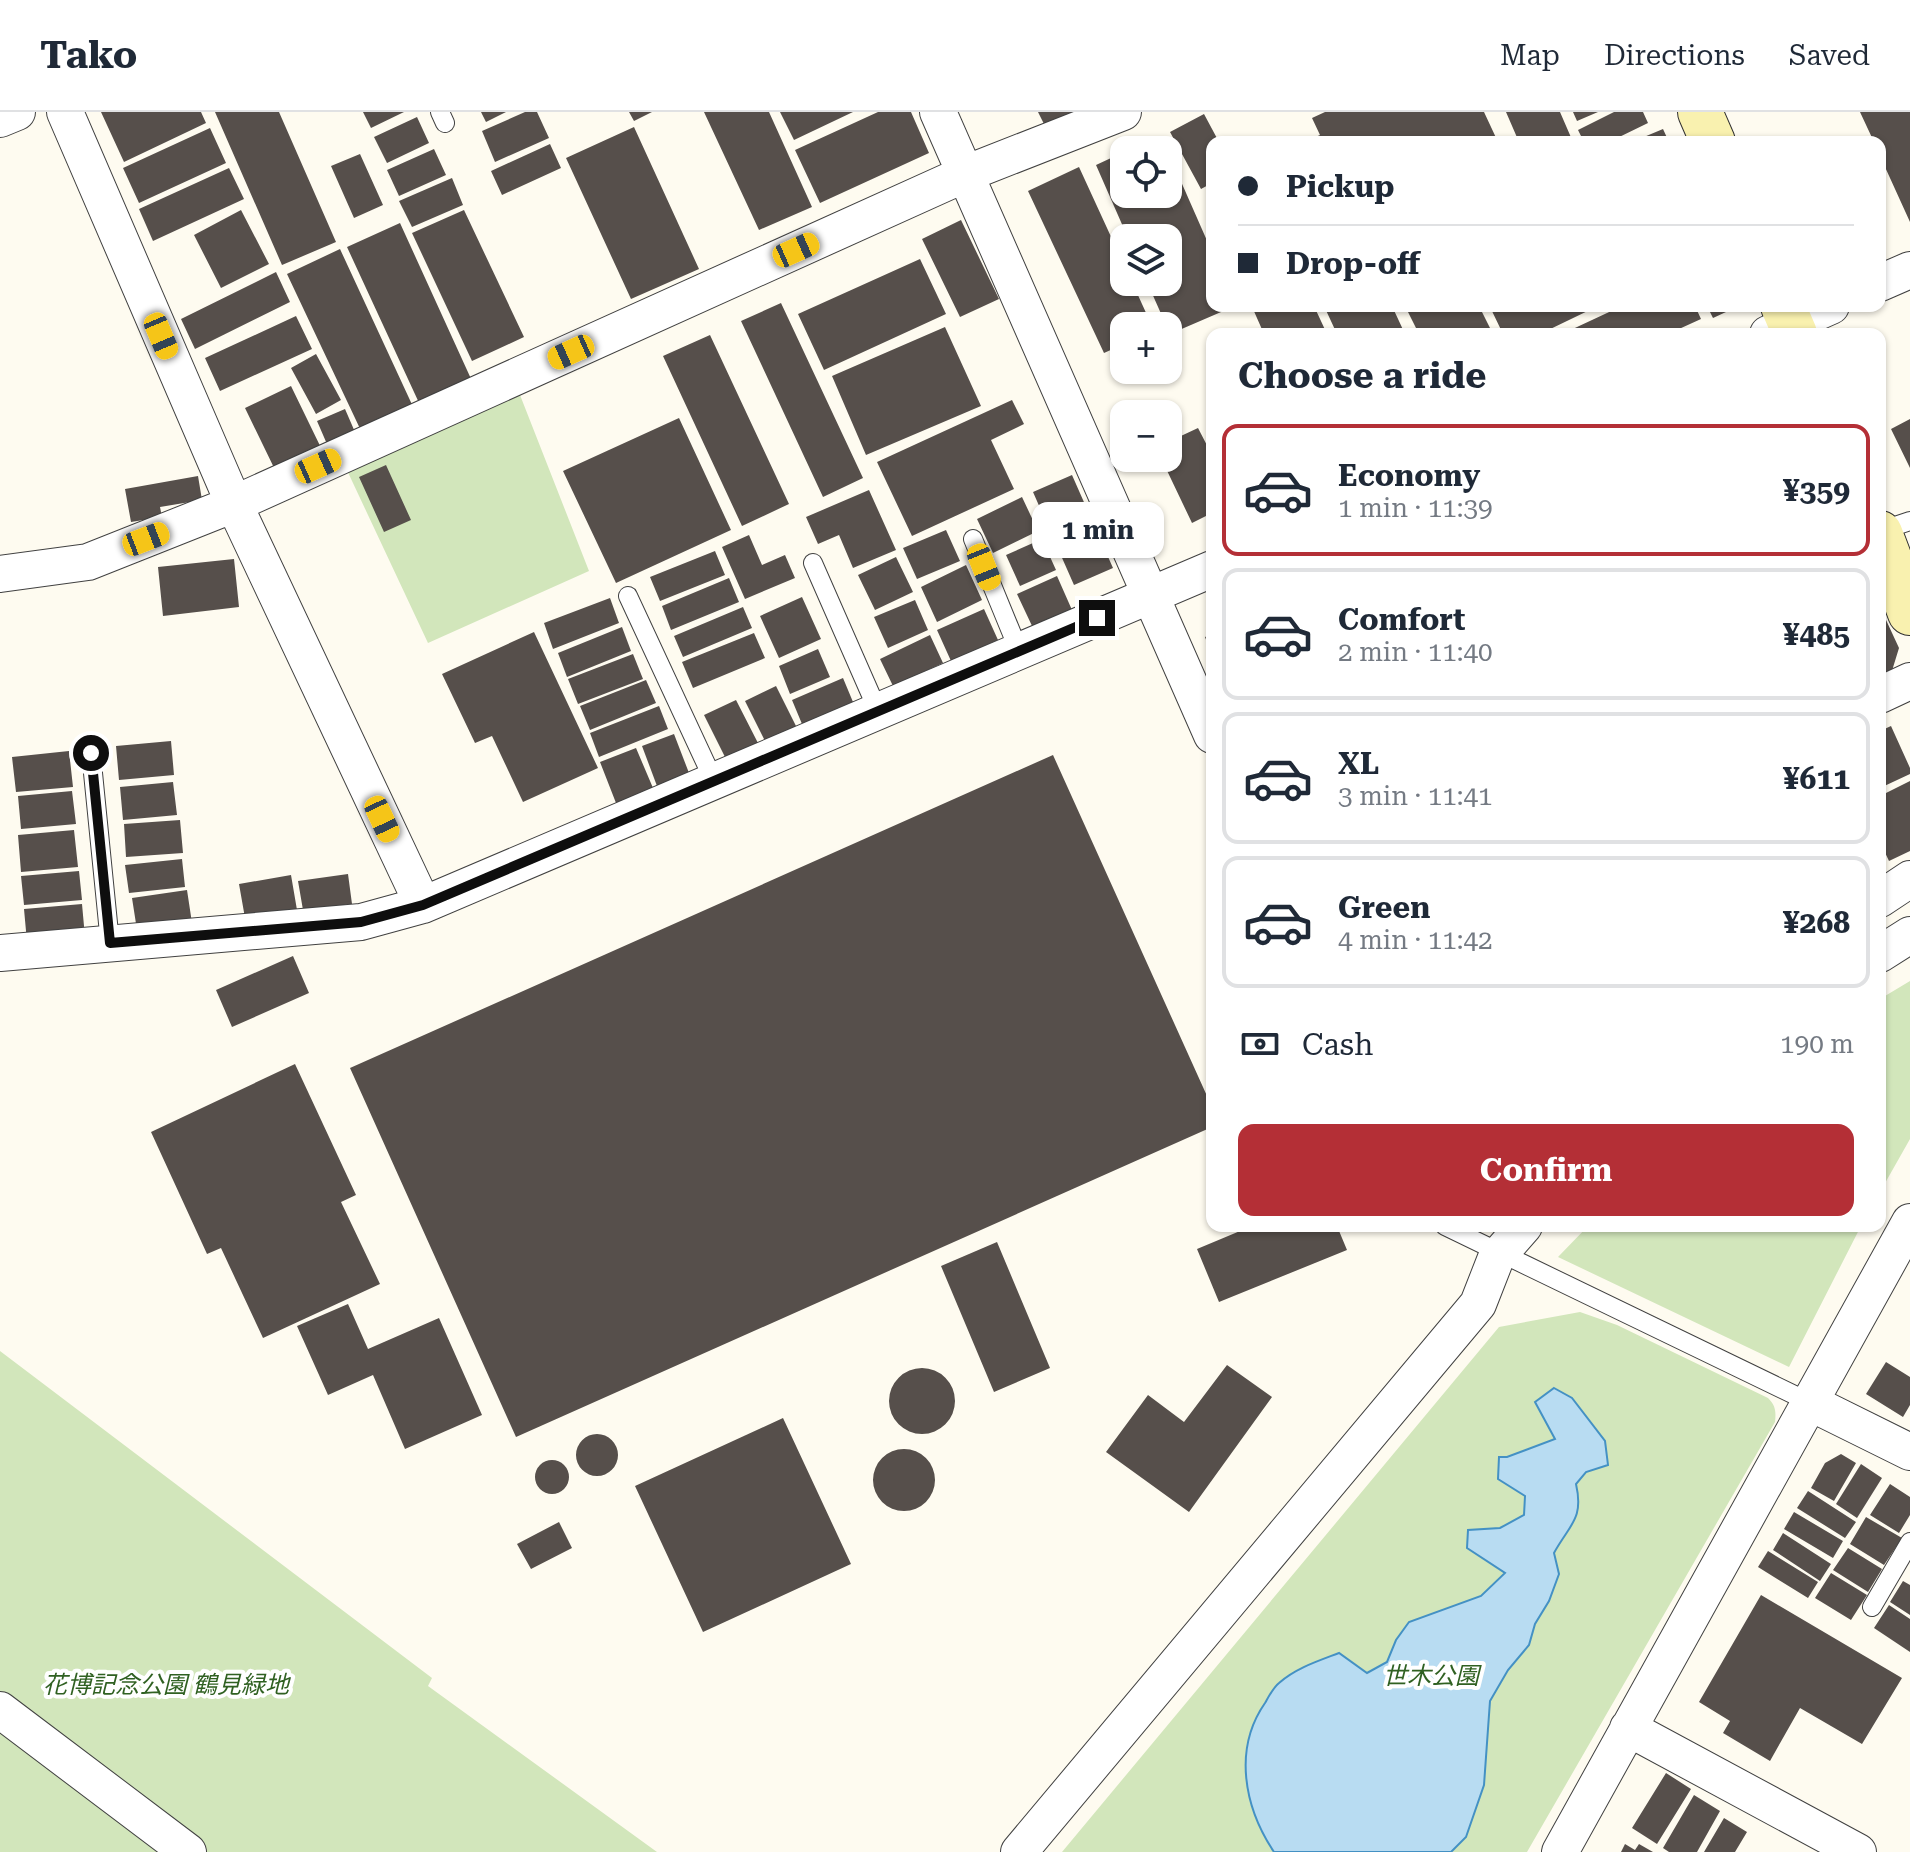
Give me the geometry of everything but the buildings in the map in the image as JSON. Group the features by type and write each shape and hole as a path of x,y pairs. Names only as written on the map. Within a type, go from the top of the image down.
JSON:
{"street":[{"path":"0,119 17,112"},
{"path":"65,112 234,504 423,905"},
{"path":"938,112 1206,722"},
{"path":"0,574 88,562 234,504 965,174 1123,112"},
{"path":"1700,112 1710,136"},
{"path":"1886,280 1910,270"},
{"path":"1784,325 1816,312"},
{"path":"1886,548 1910,613"},
{"path":"0,953 361,922 423,905 1206,572"},
{"path":"1886,692 1910,681"},
{"path":"1886,895 1910,879"},
{"path":"1886,950 1910,935"},
{"path":"1560,1852 1910,1222"},
{"path":"1019,1852 1478,1304 1496,1258 1512,1239"},
{"path":"1809,1402 1910,1452"},
{"path":"0,1710 188,1852"},
{"path":"1628,1728 1858,1852"}],"lane":[{"path":"1886,530 1910,521"},
{"path":"973,539 1019,651"},
{"path":"813,563 878,711"},
{"path":"628,596 714,781"},
{"path":"91,753 110,943"},
{"path":"1476,1232 1512,1239 1809,1402"},
{"path":"1872,1607 1910,1542"}],"green space":[{"path":"520,395 589,571 428,643 345,466"},
{"path":"1910,981 1910,1139 1886,1181 1886,995"},
{"path":"1582,1232 1858,1232 1789,1367 1558,1257"},
{"name":"世木公園","path":"1580,1312 1617,1325 1768,1398 1775,1409 1775,1422 1527,1852 1062,1852 1499,1327"},
{"name":"花博記念公園 鶴見緑地","path":"0,1351 432,1678 428,1686 657,1852 0,1852"}],"water":[{"path":"1554,1388 1572,1398 1605,1441 1608,1465 1586,1472 1576,1484 1577,1514 1554,1553 1559,1574 1549,1601 1535,1624 1529,1645 1508,1670 1490,1701 1484,1785 1466,1837 1451,1852 1274,1852 1255,1816 1246,1778 1249,1739 1270,1695 1293,1673 1339,1653 1367,1673 1387,1662 1396,1640 1409,1622 1481,1596 1505,1573 1467,1548 1468,1530 1500,1528 1524,1515 1525,1496 1498,1479 1499,1457 1507,1457 1555,1439 1535,1402"}],"route":[{"path":"91,753 110,943 361,922 423,905 1097,618"}]}
